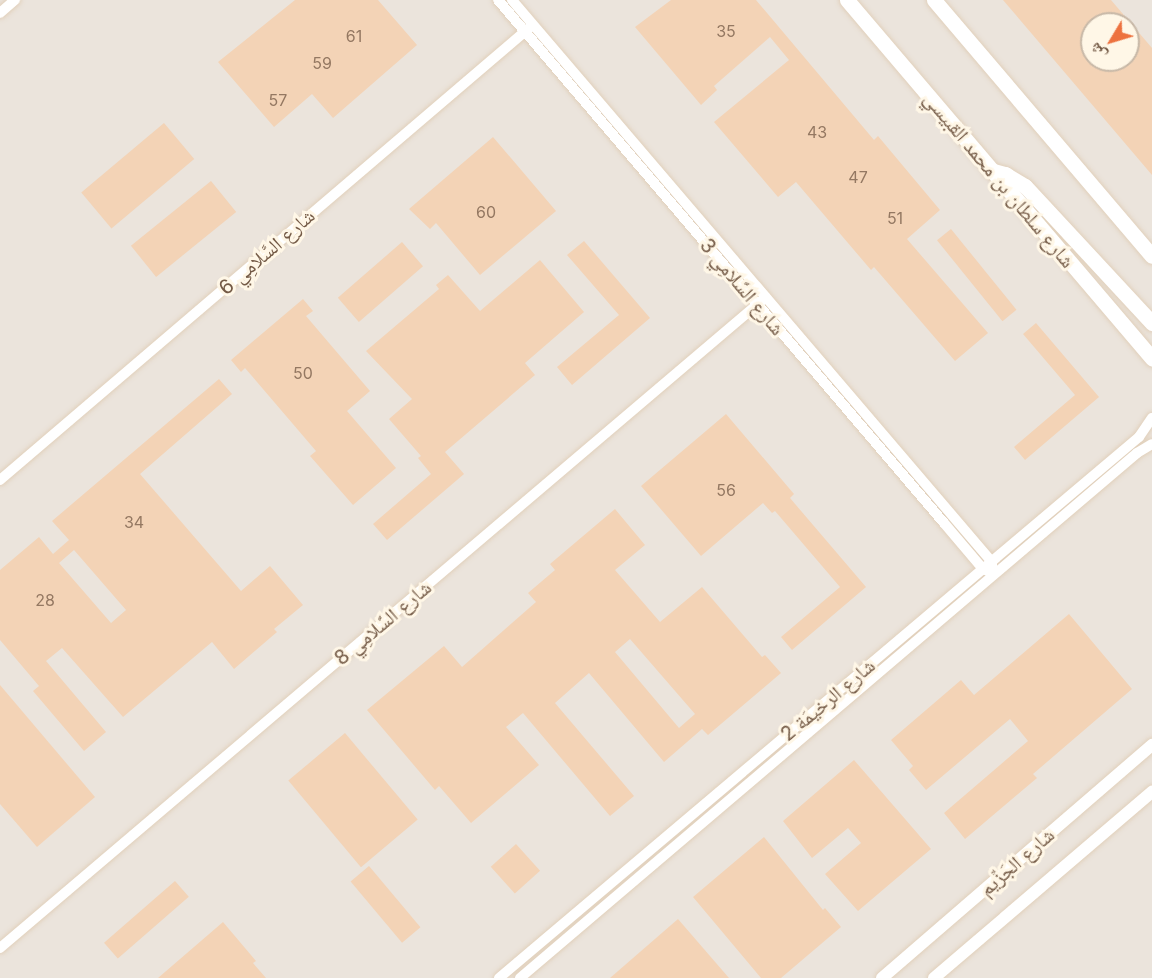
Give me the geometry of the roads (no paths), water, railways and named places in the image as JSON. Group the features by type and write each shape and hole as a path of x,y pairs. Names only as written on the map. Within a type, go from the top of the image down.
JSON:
{"main road":[{"name":"شارع سلطان بن محمد القبيسي","path":"847,0 1152,360"},
{"path":"934,0 1152,256"},
{"path":"990,170 1005,174 1026,186 1152,323"}],"street":[{"path":"0,13 15,0"},
{"name":"شارع السَّلامِي 3","path":"498,0 529,28 766,297 990,569"},
{"name":"شارع السَّلامِي 3","path":"512,0 529,28 757,304 990,569"},
{"name":"شارع السَّلامِي 6","path":"0,480 529,28"},
{"name":"شارع السَّلامِي 8","path":"0,948 766,297"},
{"name":"شارع الرخيمَة 2","path":"520,978 915,640 916,633 922,627 1139,437 1152,418"},
{"name":"شارع الرخيمَة 2","path":"499,978 990,569 1137,453 1152,444"},
{"name":"شارع الجَزِّيم","path":"882,978 1152,745"},
{"name":"شارع الجَزِّيم","path":"934,978 1152,792"}]}
